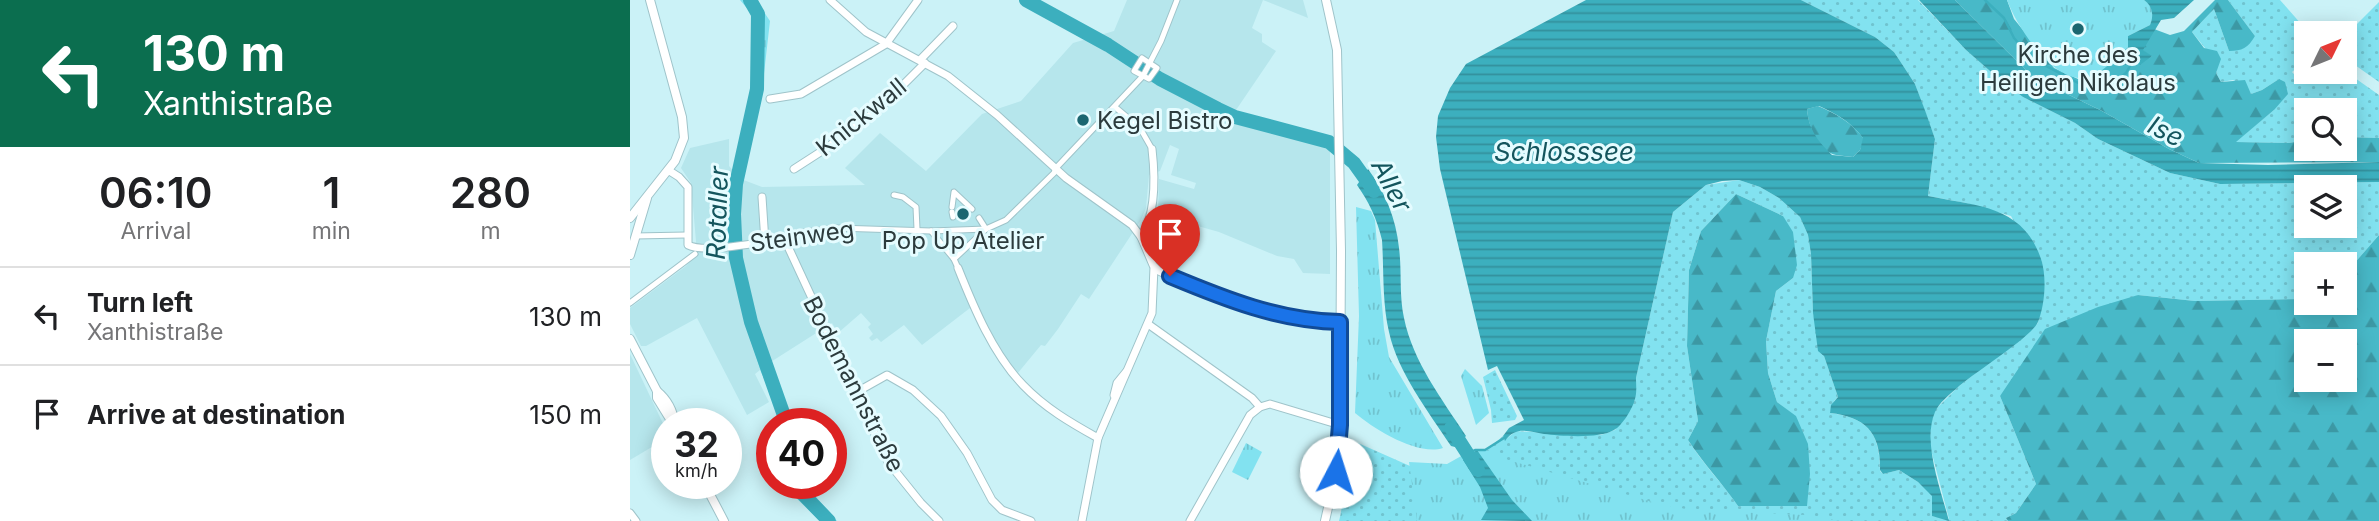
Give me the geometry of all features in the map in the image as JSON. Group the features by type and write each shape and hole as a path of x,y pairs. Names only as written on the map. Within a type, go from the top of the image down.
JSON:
{"street":[{"path":"630,218 668,170 682,147 684,128 650,0"},
{"path":"830,0 866,32 948,76 998,115 1070,182 1132,225 1141,237 1154,267 1153,307 1126,372 1117,383 1098,438 1082,521"},
{"name":"Knickwall","path":"886,44 918,0"},
{"name":"Steinweg","path":"1150,63 1177,0"},
{"path":"1325,521 1336,472 1340,425 1337,50 1326,0"},
{"name":"Knickwall","path":"794,169 881,107 953,26"},
{"path":"770,99 801,94 886,44"},
{"name":"Steinweg","path":"1142,58 1150,63 1157,68 1149,79 1134,71 1142,58"},
{"name":"Steinweg","path":"954,259 985,229 1006,220 1054,173 1143,76"},
{"path":"1115,107 1140,128 1152,149 1151,205 1141,237"},
{"name":"Steinweg","path":"668,170 688,187 688,245 694,248 765,242 791,234 837,228 931,231 985,229"},
{"path":"955,230 954,192 972,209"},
{"path":"630,256 648,195"},
{"path":"894,195 903,197 916,207 917,229"},
{"path":"762,197 765,242"},
{"path":"978,218 985,229"},
{"path":"931,231 954,259 972,304 998,352 1018,380 1049,408 1098,438"},
{"path":"635,236 686,234"},
{"name":"Bodemannstraße","path":"784,238 888,462 939,521"},
{"path":"632,301 695,254"},
{"path":"1154,267 1217,296 1277,315 1340,322"},
{"path":"1148,324 1252,398 1259,407"},
{"path":"630,339 657,391 670,408"},
{"path":"855,393 887,375 913,390 941,416 974,465 992,500 1002,510 1031,521"},
{"path":"1190,521 1250,415 1259,407 1270,404 1340,425"},
{"path":"712,499 724,521"},
{"path":"630,513 636,521"}],"shaded area":[{"path":"1127,0 1263,0 1252,28 1262,34 1262,42 1276,51 1234,113 1201,96 1197,103 1231,120 1330,146 1330,274 1303,273 1294,259 1277,256 1158,211 1159,179 1194,189 1196,183 1171,175 1179,149 1170,145 1160,171 1149,175 1146,208 1141,220 1089,299 1081,294 1045,346 1041,345 1013,379 970,308 922,345 904,325 881,342 877,338 872,341 869,338 873,334 868,327 871,324 861,313 838,333 832,323 755,374 769,402 747,415 697,318 646,346 641,346 630,324 630,308 686,266 697,253 691,183 681,168 690,148 729,139 729,166 741,179 762,187 865,185 845,168 880,133 926,171 982,114 1021,101 1073,43 1114,31"},
{"path":"1263,0 1303,0 1308,18"},
{"path":"630,354 656,408 651,408 651,448 630,460"}],"green space":[{"path":"740,0 756,0 770,21 761,100 739,188 740,259 749,301 786,408 777,408 761,372 744,320 731,259 728,218 730,187 750,95 754,29 751,13"},
{"path":"1801,0 1918,0 1966,50 2006,85 2023,97 2075,123 2098,139 2170,173 2220,184 2294,183 2294,238 2357,238 2357,182 2379,182 2379,235 2357,260 2357,252 2294,252 2294,299 2195,301 2138,295 2000,396 2036,484 2016,513 2006,518 2008,521 1532,521 1481,455 1503,436 1505,440 1516,431 1601,435 1615,430 1635,400 1636,378 1673,212 1706,185 1739,180 1760,187 1779,198 1800,217 1808,235 1813,313 1838,397 1830,413 1853,419 1869,429 1877,446 1880,471 1883,474 1899,470 1918,482 1932,495 1932,516 1949,519 1930,446 1931,423 1935,410 1958,387 2038,323 2044,280 2011,216 1928,196 1935,139 1915,84 1894,52 1875,37","holes":["1736,194 1783,216 1793,278 1776,291 1766,341 1768,373 1777,402 1796,417 1738,506 1688,440 1698,421 1687,346 1689,270 1701,231"]},
{"path":"1955,0 2007,0 2014,19 2054,68 2078,79 2112,60 2128,47 2134,52 2152,57 2142,50 2154,29 2170,35 2184,31 2215,0 2228,0 2255,36 2247,46 2229,51 2214,9 2192,32 2204,48 2217,51 2221,59 2216,73 2221,82 2245,80 2251,94 2279,79 2285,82 2288,94 2274,110 2236,142 2294,142 2294,161 2357,161 2357,137 2379,138 2379,162 2199,163 2034,78"},
{"path":"2007,0 2144,0 2151,8 2152,18 2150,25 2128,36 2128,47 2104,69 2089,77 2076,78 2063,73 2039,52 2019,25"},
{"path":"2228,0 2280,0 2298,21 2294,21 2294,84 2357,84 2357,79 2379,95 2379,138 2357,137 2357,98 2294,98 2294,142 2235,142 2274,110 2279,79 2251,94 2246,86 2233,80 2221,82 2216,73 2218,64 2192,32 2214,9 2229,51 2255,36"},
{"path":"2379,2 2379,82 2357,66 2357,24"},
{"path":"1818,106 1843,119 1864,139 1860,150 1853,157 1829,153 1819,143 1809,122 1807,109"},
{"path":"1736,194 1783,216 1793,232 1797,265 1793,278 1776,291 1766,341 1768,373 1777,402 1796,416 1808,444 1810,474 1807,506 1738,506 1688,440 1698,421 1687,346 1689,270 1701,231"},
{"path":"1356,207 1371,211 1375,220 1384,329 1389,357 1443,448 1409,445 1385,434 1355,413 1359,316"},
{"path":"2379,235 2379,521 2008,521 2006,518 2016,513 2036,484 2000,396 2045,329 2098,307 2138,295 2195,301 2294,299 2294,315 2357,315 2357,260"},
{"path":"1465,369 1482,386 1489,413 1476,425 1461,376"},
{"path":"1495,370 1517,416 1515,420 1492,423 1483,377"},
{"path":"1246,443 1262,452 1248,480 1232,472"},
{"path":"1358,443 1410,466 1461,521 1339,521 1347,468"},
{"path":"1472,450 1493,451 1505,459 1659,504 1691,510 1806,515 1841,521 1417,521 1409,462 1447,464"},
{"path":"797,499 818,499 837,521 820,521"}],"water":[{"name":"Schlosssee","path":"1586,0 1801,0 1875,37 1894,52 1915,84 1935,139 1928,196 1980,206 2010,218 2033,241 2044,274 2042,307 2033,329 1956,389 1935,412 1932,451 1949,521 1932,516 1932,496 1918,482 1899,470 1883,474 1880,470 1878,446 1869,429 1853,418 1830,413 1831,405 1838,397 1824,356 1818,351 1808,235 1800,217 1779,198 1760,187 1739,180 1706,185 1673,212 1636,378 1636,397 1630,412 1620,425 1608,433 1590,436 1518,431 1505,441 1503,436 1509,428 1524,420 1497,366 1488,370 1440,169 1436,137 1438,116 1450,88 1466,64","holes":["1819,106 1838,115 1863,138 1860,150 1853,157 1832,155 1815,134 1807,109"]},
{"path":"1919,0 1955,0 2034,78 2199,163 2268,165 2379,162 2379,182 2357,182 2357,175 2294,175 2294,183 2220,184 2170,173 2098,139 2075,123 2023,97 1966,50"},
{"path":"2144,0 2194,0 2174,18 2161,20 2143,50 2152,56 2140,65 2134,59 2134,52 2128,47 2128,36 2150,25 2152,11"},
{"path":"1368,169 1384,196 1398,237 1402,309 1408,334 1429,380 1466,436 1465,441 1455,447 1451,446 1415,391 1393,347 1385,309 1382,240 1372,211 1357,185"},
{"path":"1477,450 1512,500 1532,521 1481,520 1488,508 1480,487 1463,460"}],"waterway":[{"name":"Rotaller","path":"750,0 758,14 757,89 736,184 736,258 751,322 781,408"},
{"name":"Aller","path":"1026,0 1108,45 1160,79 1235,117 1329,142 1354,163 1374,191"},
{"path":"1985,0 2004,18 2014,38 2031,58 2084,86 2111,85 2126,73 2134,59"},
{"name":"Aller","path":"1451,428 1478,470"},
{"path":"1467,454 1475,450 1485,450 1504,438"},
{"name":"Rotaller","path":"808,499 829,521"}],"place":[{"name":"Kirche des Heiligen Nikolaus","path":"2078,29"},
{"name":"Kegel Bistro","path":"1083,120"},
{"name":"Pop Up Atelier","path":"963,214"}],"route":[{"path":"1170,276 1217,296 1277,315 1340,322 1340,425 1336,472"}],"water label":[{"name":"Ise","path":"2166,131"}]}
